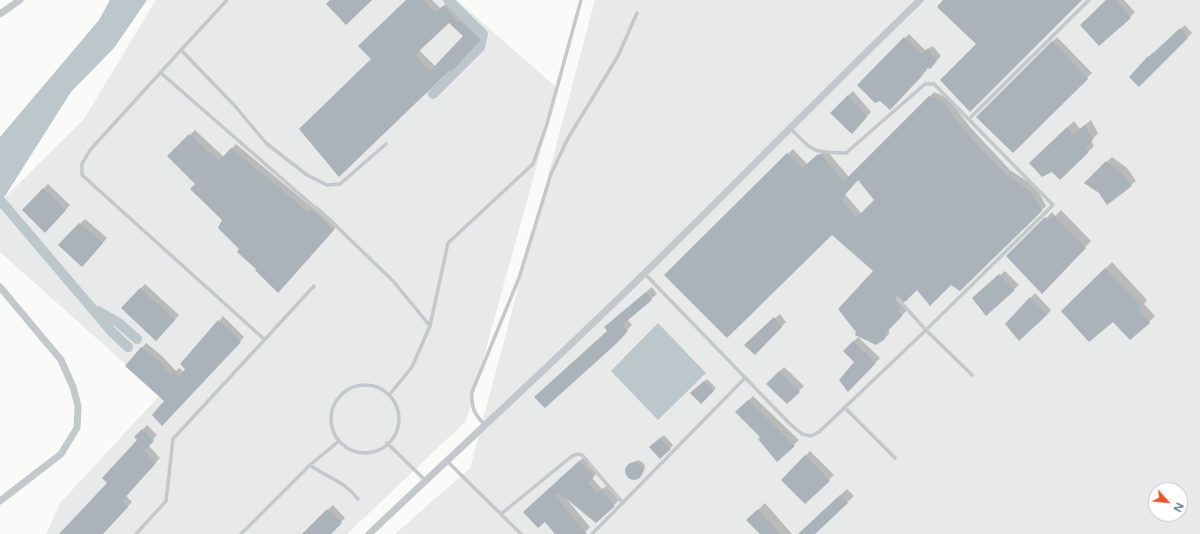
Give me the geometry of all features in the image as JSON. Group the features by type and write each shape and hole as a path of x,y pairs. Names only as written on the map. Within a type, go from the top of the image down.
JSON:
{"street":[{"path":"0,14 20,0"},
{"path":"368,534 425,480 486,426 644,274 789,128 920,0"},
{"path":"0,287 60,360 74,387 78,406 77,428 61,454 0,500"}],"lane":[{"path":"227,0 90,150 82,164 82,175 264,339"},
{"path":"389,395 412,367 430,326 448,243 533,164 547,124 582,0"},
{"path":"969,119 1089,0"},
{"path":"486,426 476,416 471,407 472,392 519,278 551,174 567,140 618,56 637,13"},
{"path":"181,50 235,106 266,143 306,175 326,185 340,184 386,144"},
{"path":"161,73 335,225 394,281 430,326"},
{"path":"644,274 788,423 802,434 811,436 819,432 926,330 1053,205 934,84 925,84 846,153 825,153 812,150 789,128"},
{"path":"136,534 166,501 173,439 314,286"},
{"path":"898,299 926,330 972,376"},
{"path":"592,534 745,378"},
{"path":"363,385 379,388 389,395 395,404 398,415 398,427 388,443 376,451 366,453 356,452 347,448 339,441 333,431 331,420 332,408 338,398 346,390 363,385"},
{"path":"844,407 895,458"},
{"path":"241,534 310,465 339,441"},
{"path":"388,443 425,480"},
{"path":"501,514 572,456 578,454 582,455 623,503"},
{"path":"447,460 521,534"},
{"path":"310,465 324,475 349,487 358,499"}],"shaded area":[{"path":"110,0 147,0 114,48 71,92 5,196 0,200 0,137 99,20"},
{"path":"156,0 457,0 558,89 466,421 347,534 46,534 60,503 160,395 0,252 0,202 84,119"},
{"path":"595,0 1200,0 1200,534 395,534 470,468"},
{"path":"658,323 706,373 658,420 611,371"}],"building":[{"path":"330,0 372,0 346,25 326,4"},
{"path":"406,0 423,0 435,12 444,6 458,23 460,21 481,40 451,72 449,71 339,177 299,129 371,59 358,46","holes":["449,23 463,36 430,71 415,55"]},
{"path":"943,0 1082,0 970,112 940,80 976,44 937,7"},
{"path":"1106,0 1116,0 1131,18 1099,46 1080,25"},
{"path":"1180,28 1188,38 1139,87 1129,77 1148,56 1149,57"},
{"path":"904,37 920,54 928,50 937,61 930,69 928,68 922,73 923,75 890,110 880,101 875,103 857,85"},
{"path":"1052,41 1088,79 1013,153 976,117"},
{"path":"848,95 867,117 852,134 830,113"},
{"path":"929,96 943,102 965,132 1005,174 1031,192 1042,211 960,291 951,285 930,306 917,290 905,302 899,296 896,296 895,300 900,307 897,310 903,315 884,335 885,339 876,345 855,335 856,332 838,309 873,271 832,235 727,338 664,275 787,153 802,168 818,154 821,155 844,181","holes":["858,180 874,200 856,218 841,199"]},
{"path":"1085,125 1093,140 1085,148 1088,153 1060,180 1052,172 1042,177 1029,163 1067,127 1073,134"},
{"path":"189,134 219,161 231,148 309,213 311,210 334,230 278,293 255,270 256,269 237,252 239,249 218,228 222,220 190,189 195,184 167,156"},
{"path":"1106,161 1122,173 1132,186 1107,205 1099,193 1084,183"},
{"path":"43,188 66,210 45,233 22,210"},
{"path":"1054,216 1086,248 1042,294 1006,256 1045,217 1048,221"},
{"path":"79,223 103,243 82,267 58,245"},
{"path":"1105,268 1141,307 1139,310 1150,323 1130,340 1113,322 1089,342 1061,311"},
{"path":"999,274 1015,290 986,316 972,298"},
{"path":"140,288 175,320 156,341 121,308"},
{"path":"646,292 652,300 622,325 628,331 617,343 545,408 534,397 607,331 604,327"},
{"path":"1030,297 1047,315 1019,341 1005,324"},
{"path":"774,317 782,327 755,355 744,345"},
{"path":"218,320 241,342 162,426 152,415 164,401 125,366 141,347 158,360 171,375 173,372 179,377 185,369 180,364"},
{"path":"853,341 876,363 848,392 839,380 854,362 843,351"},
{"path":"779,371 800,392 787,404 766,384"},
{"path":"704,381 714,391 701,404 690,393"},
{"path":"748,400 795,446 777,462 758,439 760,437 735,412"},
{"path":"142,429 154,441 144,451 156,463 122,501 128,507 103,534 59,534 107,483 102,478 137,440 134,437"},
{"path":"660,438 671,449 660,459 649,447"},
{"path":"805,455 830,481 805,504 781,480"},
{"path":"579,461 594,477 588,483 597,493 602,491 615,506 596,523 558,492 554,495 587,534 555,534 545,522 538,528 523,512"},
{"path":"634,462 640,465 643,471 640,477 634,480 628,477 625,471 628,465"},
{"path":"840,495 848,503 815,534 798,534"},
{"path":"327,509 342,523 331,534 302,534"},
{"path":"758,509 780,534 760,534 746,520"}],"waterway":[{"path":"433,94 480,47 483,34 448,0"},
{"path":"0,200 112,332 128,347"},
{"path":"98,311 119,323 137,339"}]}
